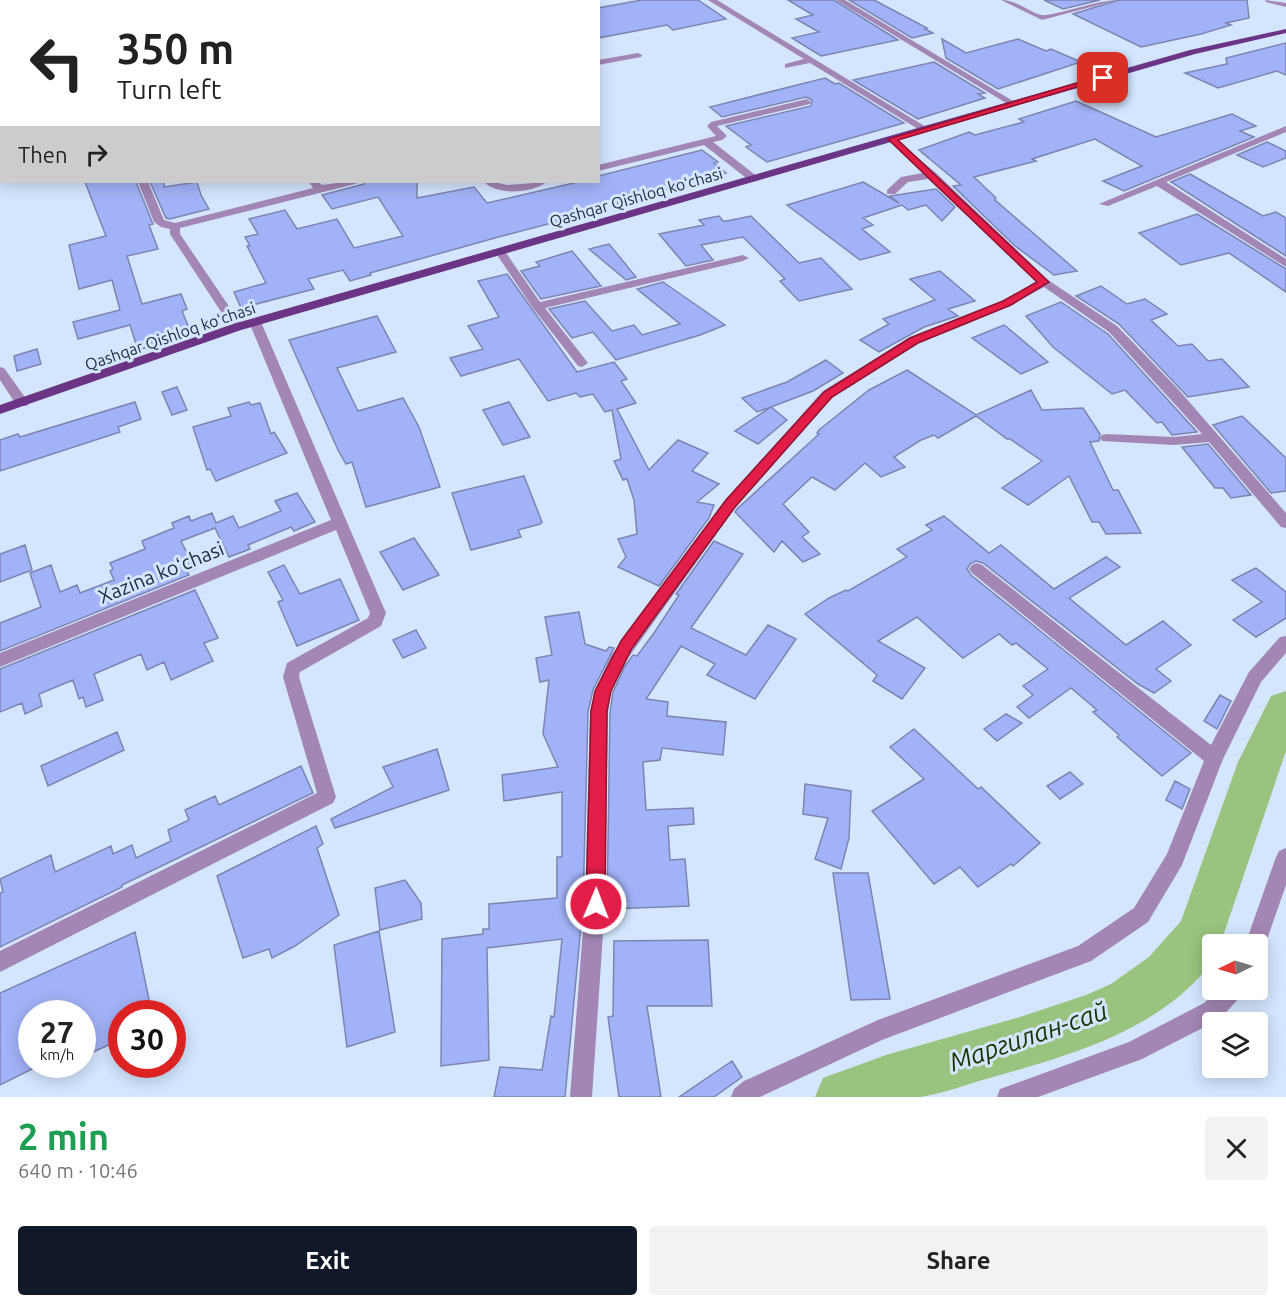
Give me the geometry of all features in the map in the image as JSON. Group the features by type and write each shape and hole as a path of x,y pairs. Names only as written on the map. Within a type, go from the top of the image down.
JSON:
{"main road":[{"name":"Qashqar Qishloq koʻchasi","path":"0,410 237,327 1193,52 1285,32"}],"street":[{"path":"712,0 926,130"},
{"path":"840,0 1014,104"},
{"path":"1005,0 1042,18 1113,0"},
{"path":"1269,0 1286,5"},
{"path":"600,63 638,55"},
{"path":"788,66 812,60"},
{"path":"600,168 706,142 722,136 712,126 714,124 807,102"},
{"path":"1104,204 1160,183 1286,129"},
{"path":"1270,135 1286,144"},
{"path":"892,139 1044,282 1113,329 1213,437 1286,523"},
{"path":"706,142 754,179"},
{"path":"891,192 905,179 932,175"},
{"path":"143,183 159,222 175,226 317,185 344,183"},
{"path":"490,183 503,188 536,183"},
{"path":"1160,183 1286,264"},
{"path":"175,226 175,234 237,327"},
{"path":"500,252 537,306 582,363"},
{"path":"537,306 743,258"},
{"path":"581,1097 596,904 599,711 603,691 616,662 730,504 828,394 914,340 1007,303 1044,282"},
{"path":"0,962 327,797 291,678 293,668 375,622 378,614 255,322"},
{"path":"0,371 22,403"},
{"path":"1107,438 1161,441 1213,437"},
{"name":"Xazina koʻchasi","path":"0,660 339,523"},
{"path":"976,569 1214,758"},
{"path":"742,1097 752,1089 878,1031 1084,954 1141,915 1175,859 1214,758 1255,677 1286,642"},
{"path":"1259,934 1286,858"},
{"path":"1008,1097 1134,1051 1212,1011 1223,1000"}],"building":[{"path":"642,0 698,0 726,19 673,30 667,25 600,38 600,8"},
{"path":"788,0 834,0 898,40 821,56 792,38 819,32 796,19 813,15"},
{"path":"849,0 874,0 933,33 912,38"},
{"path":"1044,0 1100,0 1063,9"},
{"path":"1119,0 1247,0 1249,18 1226,23 1231,25 1201,34 1141,47 1073,14"},
{"path":"942,39 966,53 1018,39 1046,51 1051,49 1081,62 998,89 946,58"},
{"path":"1286,43 1286,75 1277,71 1218,88 1185,73 1227,64 1226,58"},
{"path":"934,62 985,93 978,94 985,98 918,119 853,80"},
{"path":"825,78 835,84 839,83 904,123 767,162 746,147 751,145 726,126 811,106 812,100 806,97 722,117 710,107"},
{"path":"1076,101 1156,137 1232,114 1256,126 1240,131 1254,137 1124,191 1103,181 1142,166 1095,139 1032,159 1036,161 974,177 996,198 995,200 1077,271 1054,275 1015,246 953,186 961,185 919,150 969,132 975,135 1024,122 1019,119"},
{"path":"1267,142 1286,151 1286,158 1263,167 1237,155"},
{"path":"702,150 718,162 714,163 726,173 591,211 596,215 574,221 571,218 502,236 370,273 371,275 350,281 343,270 308,279 314,289 241,308 234,292 266,283 247,246 250,246 245,237 258,234 249,219 285,210 297,229 337,219 354,248 403,236 378,197 332,209 322,195 364,183 417,183 417,198 474,187 487,203 574,183 600,183 600,176"},
{"path":"1190,174 1263,216 1276,212 1286,218 1286,256 1171,182"},
{"path":"863,182 899,203 890,196 936,189 955,207 942,221 926,205 908,210 902,205 863,218 873,225 862,229 890,252 860,260 787,205"},
{"path":"85,183 136,183 153,224 149,225 158,249 127,256 142,304 181,294 187,309 182,311 192,335 138,350 130,325 78,339 73,322 120,310 112,280 79,289 69,245 106,236"},
{"path":"150,183 164,183 164,187 197,183 209,209 166,218"},
{"path":"1197,214 1286,269 1286,292 1229,253 1181,265 1139,233"},
{"path":"719,216 723,221 727,221 751,216 799,263 821,258 852,289 799,301 780,281 785,279 743,237 701,245 713,260 686,266 659,234 704,225 699,220"},
{"path":"609,244 636,277 626,280 589,249"},
{"path":"572,251 601,286 541,299 521,271 540,266 536,262"},
{"path":"940,271 975,301 948,309 958,316 924,327 879,352 860,340 889,324 883,319 935,300 910,279"},
{"path":"507,274 577,372 614,362 627,379 621,381 636,403 617,409 649,470 678,440 708,453 692,471 719,484 697,502 714,505 709,518 659,586 618,567 626,557 618,539 637,534 634,500 627,479 623,480 614,461 621,459 612,410 605,412 593,394 580,397 576,393 548,401 519,359 461,376 450,358 483,349 468,326 499,317 478,281"},
{"path":"663,282 725,325 700,335 616,360 593,332 572,338 549,309 585,301 612,331 634,325 642,335 680,324 637,289"},
{"path":"1101,286 1127,304 1145,299 1167,314 1151,320 1178,346 1192,344 1208,361 1222,359 1249,387 1188,397 1119,324 1076,296"},
{"path":"1061,302 1108,334 1197,432 1172,435 1162,422 1157,423 1125,390 1112,394 1053,347 1026,316"},
{"path":"377,316 396,352 337,368 358,411 403,398 419,427 440,487 366,507 352,462 346,464 338,450 289,340"},
{"path":"1004,325 1048,362 1021,374 972,338"},
{"path":"37,349 41,364 17,371 14,356"},
{"path":"826,360 843,373 813,391 757,412 742,398 787,382"},
{"path":"907,370 976,415 1031,390 1042,410 1083,408 1100,434 1099,441 1090,442 1113,490 1118,490 1141,533 1106,534 1099,522 1092,522 1069,476 1028,505 1002,488 1042,461 976,416 938,438 934,435 921,440 894,457 905,467 881,477 865,463 835,490 812,477 783,504 809,532 802,537 820,554 803,562 782,541 774,552 735,512 737,509 819,434 817,433 819,430 869,390"},
{"path":"177,387 187,410 172,415 162,392"},
{"path":"135,402 141,419 118,427 120,432 0,471 0,440 18,434 20,437"},
{"path":"249,402 251,405 260,403 271,434 274,432 287,453 216,481 210,469 207,470 193,427 231,416 228,408"},
{"path":"509,402 530,437 503,445 483,410"},
{"path":"771,407 787,420 758,444 735,431"},
{"path":"1242,416 1286,458 1286,491 1271,493 1213,425"},
{"path":"1208,444 1251,495 1231,498 1223,488 1215,488 1182,447"},
{"path":"524,476 542,522 518,530 521,537 471,550 452,493"},
{"path":"297,493 315,522 294,531 291,527 248,545 250,549 229,557 215,528 181,541 195,569 187,572 189,575 0,651 0,623 41,607 30,573 51,565 60,592 77,585 80,593 114,580 110,571 113,569 110,563 145,549 142,541 174,528 172,523 189,516 191,521 212,513 216,523 233,516 239,528 281,511 275,501"},
{"path":"944,516 989,553 1001,545 1054,589 1106,557 1120,567 1069,598 1126,645 1163,621 1191,645 1156,669 1171,681 1154,693 1138,684 983,563 976,561 967,569 971,575 1191,753 1162,776 1117,737 1119,735 1093,712 1097,710 1071,688 1029,718 1017,707 1033,695 1023,686 1048,669 1016,643 1012,645 999,634 963,658 917,617 878,641 925,668 902,699 873,681 877,675 805,614 829,598 848,591 907,557 897,549 932,530 926,525"},
{"path":"414,538 439,575 403,590 380,552"},
{"path":"714,541 743,554 691,628 746,655 768,625 796,639 755,699 707,675 715,664 681,646 646,699 668,702 667,716 726,722 723,755 662,748 660,760 643,762 646,810 693,808 694,824 668,826 670,860 685,859 689,906 607,909 610,712 613,692 625,666 633,655 637,656 654,633 679,595 676,594"},
{"path":"25,545 32,570 0,582 0,554"},
{"path":"284,565 300,594 340,579 359,620 297,646 278,602 283,600 268,572"},
{"path":"1256,568 1286,592 1286,618 1256,637 1233,620 1262,602 1232,580"},
{"path":"195,590 218,638 204,643 213,661 171,680 164,662 147,670 141,654 94,674 103,700 86,707 83,697 79,699 73,680 39,694 42,706 25,714 22,703 0,712 0,669"},
{"path":"579,612 585,644 606,651 609,647 614,648 593,690 588,712 583,904 565,1097 494,1097 500,1067 542,1070 551,1016 554,1017 562,939 487,948 489,1060 441,1066 442,939 483,934 483,929 489,929 489,904 557,898 557,857 562,857 562,792 504,801 502,775 558,767 543,734 549,680 540,682 536,658 552,655 545,617"},
{"path":"416,630 426,648 403,658 393,640"},
{"path":"1220,695 1231,701 1217,729 1204,721"},
{"path":"1006,714 1022,723 997,741 984,729"},
{"path":"914,729 978,789 981,787 1040,843 1013,866 1011,864 978,887 960,867 934,884 872,811 924,779 890,747"},
{"path":"117,732 124,750 48,786 41,766"},
{"path":"437,749 449,790 335,828 331,819 393,787 383,767"},
{"path":"301,766 313,793 0,947 0,893 3,892 0,879 51,855 55,872 111,846 113,854 132,845 136,858 171,841 168,830 189,820 185,810 215,796 219,805"},
{"path":"1070,772 1083,784 1060,799 1047,786"},
{"path":"1175,781 1190,789 1182,809 1166,800"},
{"path":"805,784 851,791 849,838 841,869 815,859 828,818 803,814"},
{"path":"316,826 323,844 317,848 339,915 295,946 272,958 269,949 243,958 217,876"},
{"path":"833,873 868,873 890,999 851,1000"},
{"path":"405,880 421,903 422,919 380,930 375,888"},
{"path":"379,931 395,1032 347,1047 334,945"},
{"path":"135,932 149,1000 108,1000 108,1045 96,1051 96,1000 18,1000 18,1076 0,1085 0,993"},
{"path":"708,940 712,1006 647,1006 661,1097 619,1097 608,1017 613,1016 614,941"},
{"path":"732,1061 742,1077 714,1097 679,1097"}],"waterway":[{"name":"Маргилан-сай","path":"842,1097 908,1074 1020,1043 1086,1021 1129,1002 1166,975 1192,948 1199,937 1260,762 1286,708"}],"route":[{"path":"596,904 599,711 603,691 626,645 730,504 828,394 914,340 1007,303 1044,282 892,139 1103,78"}]}
